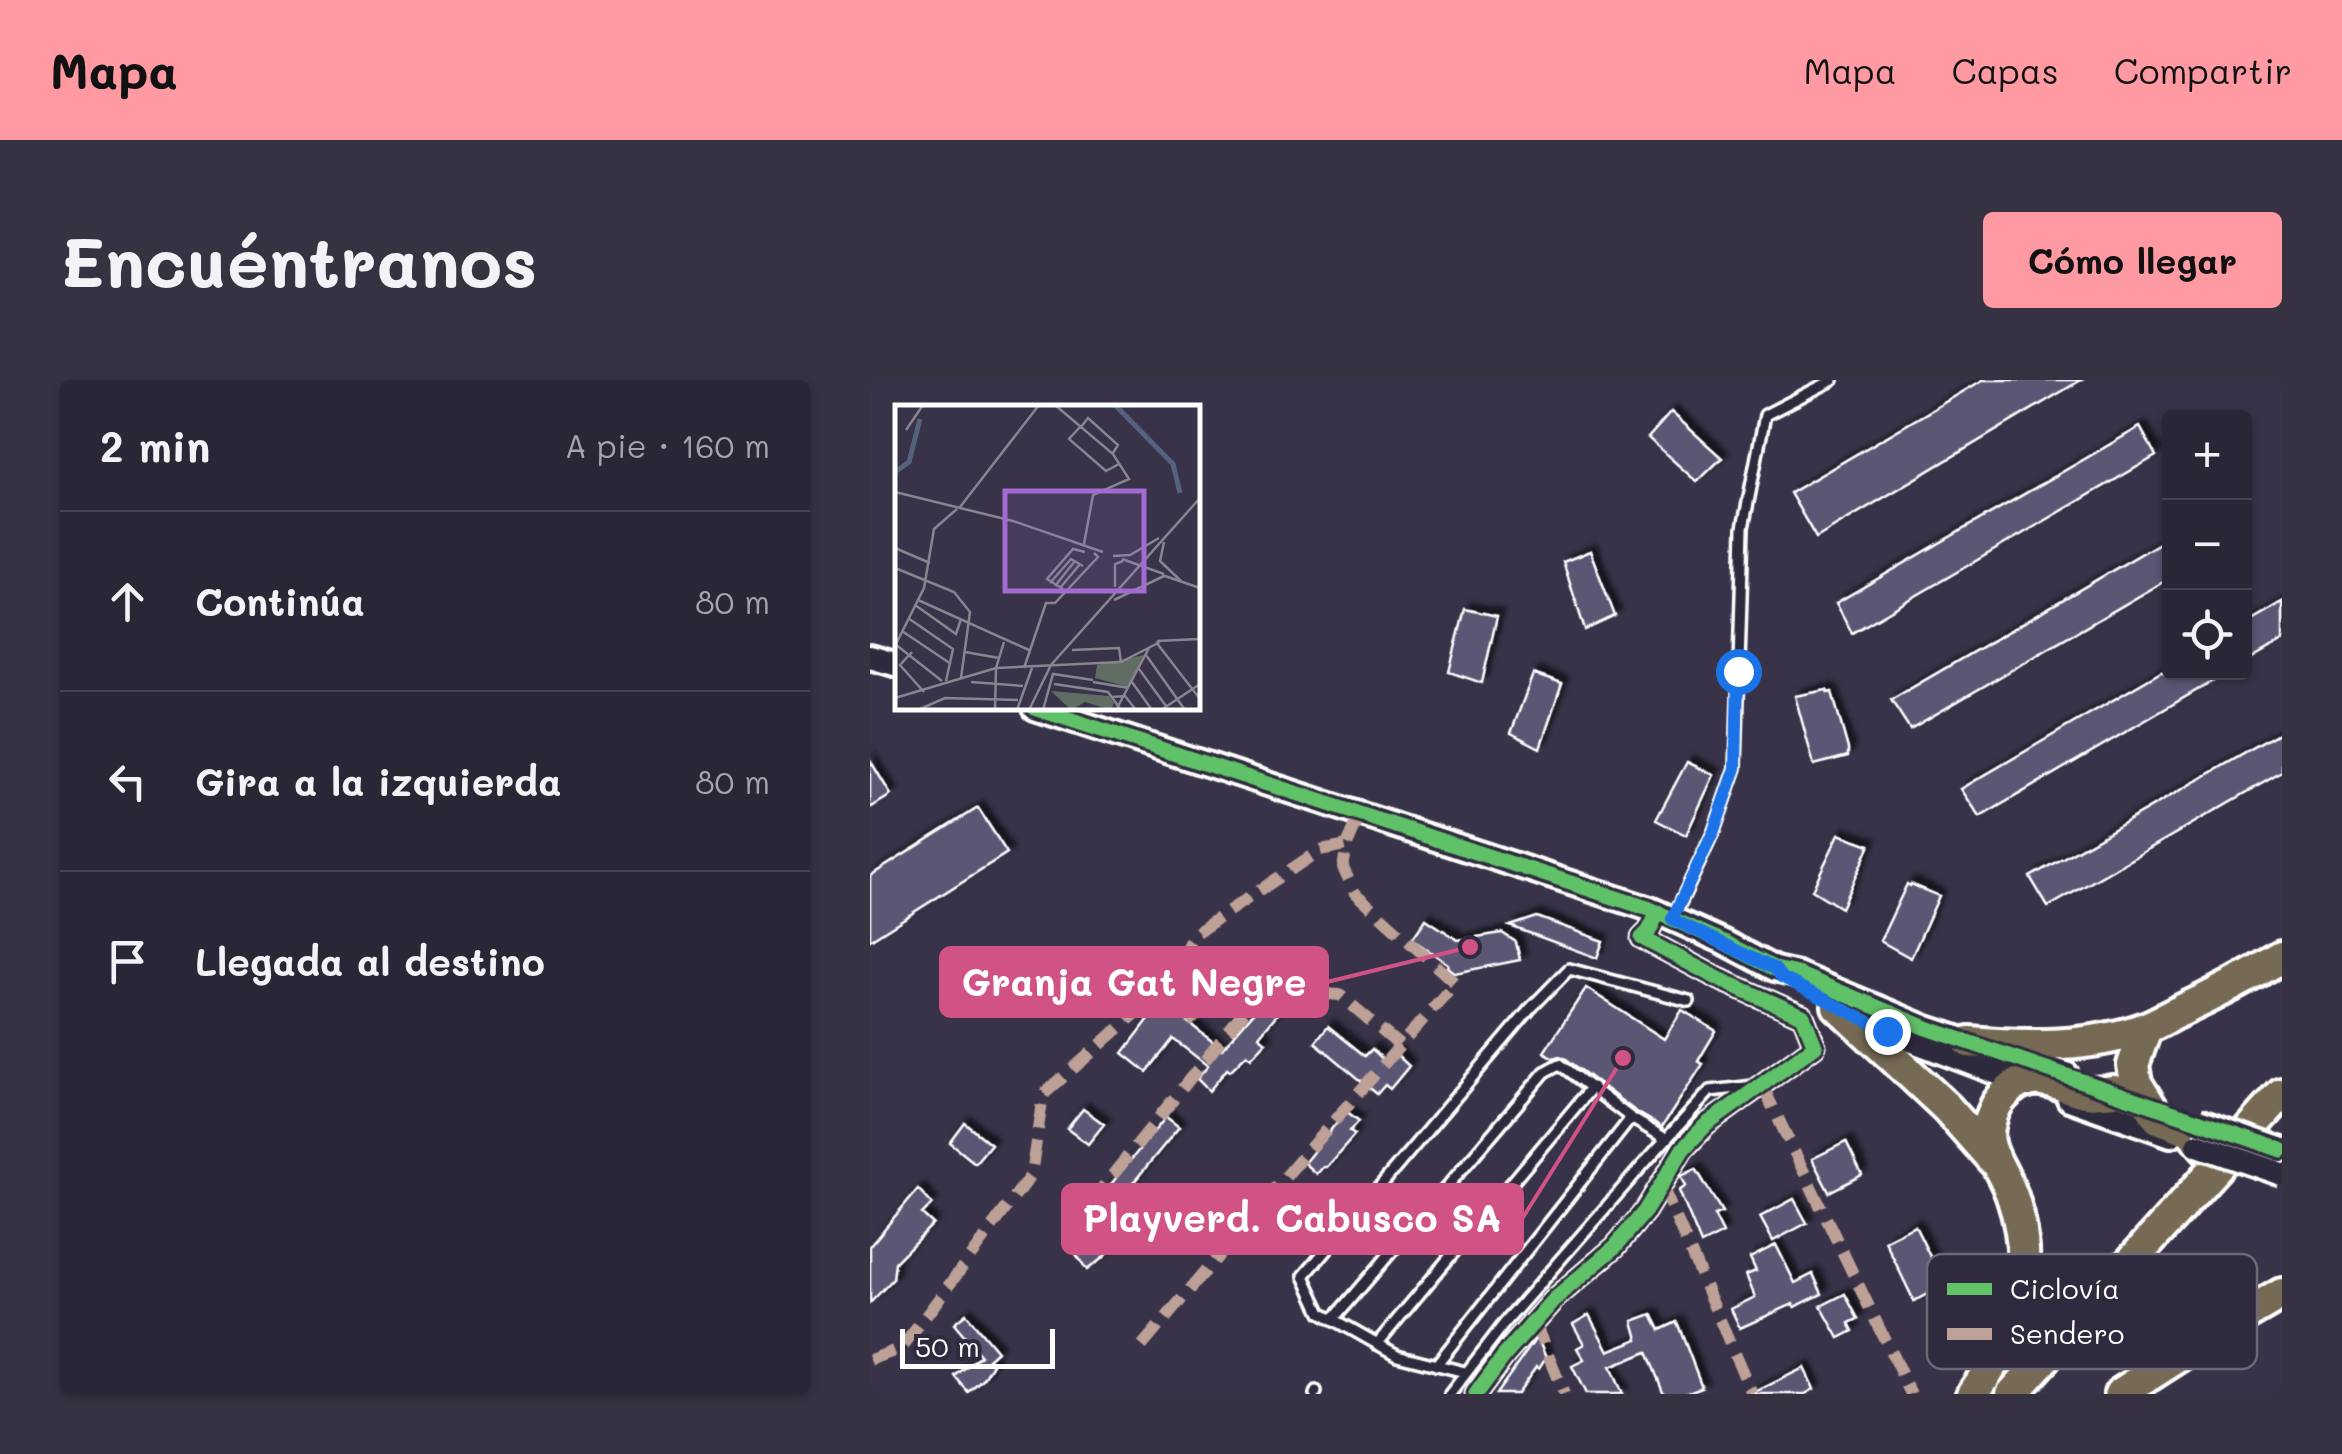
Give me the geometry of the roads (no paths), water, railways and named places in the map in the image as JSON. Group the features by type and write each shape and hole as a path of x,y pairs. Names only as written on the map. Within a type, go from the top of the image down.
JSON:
{"highway":[{"path":"1970,1042 2057,1044 2102,1039 2146,1028 2282,957"},
{"path":"1838,1006 1947,1108 1994,1160"},
{"path":"2146,1028 2134,1065 2136,1083 2158,1118 2201,1138"},
{"path":"2021,1254 2020,1226 2012,1195 1988,1141 1990,1118 2000,1100 2020,1082 2048,1080 2087,1094 2114,1091"},
{"path":"2138,1254 2282,1094"},
{"path":"2257,1309 2282,1294"},
{"path":"1972,1394 1987,1369"},
{"path":"2012,1394 2034,1369"},
{"path":"2120,1394 2159,1369"}],"street":[{"path":"870,657 895,664"},
{"path":"1040,710 1560,878 1665,916 1775,969 1797,974 1927,1028 2148,1103"},
{"path":"1476,1394 1553,1300 1615,1247 1645,1211 1683,1148 1706,1125 1815,1046 1803,1016 1719,979 1642,938 1665,916"},
{"path":"1775,969 1781,977 1887,1031 2020,1082 2201,1138 2282,1174"},
{"path":"2201,1138 2276,1151"}],"lane":[{"path":"1665,916 1714,831 1736,768 1743,528 1765,415 1833,380"},
{"path":"1465,1372 1397,1355 1334,1320 1321,1312 1304,1276 1530,1009 1569,969 1689,1001"},
{"path":"1334,1320 1544,1072 1560,1064 1631,1118 1666,1139"},
{"path":"1450,1394 1710,1091 1762,1085"},
{"path":"1377,1344 1592,1086"},
{"path":"1436,1364 1631,1118"}],"place":[{"name":"Granja Gat Negre","path":"1470,947"},
{"name":"Playverd. Cabusco SA","path":"1623,1058"}]}
